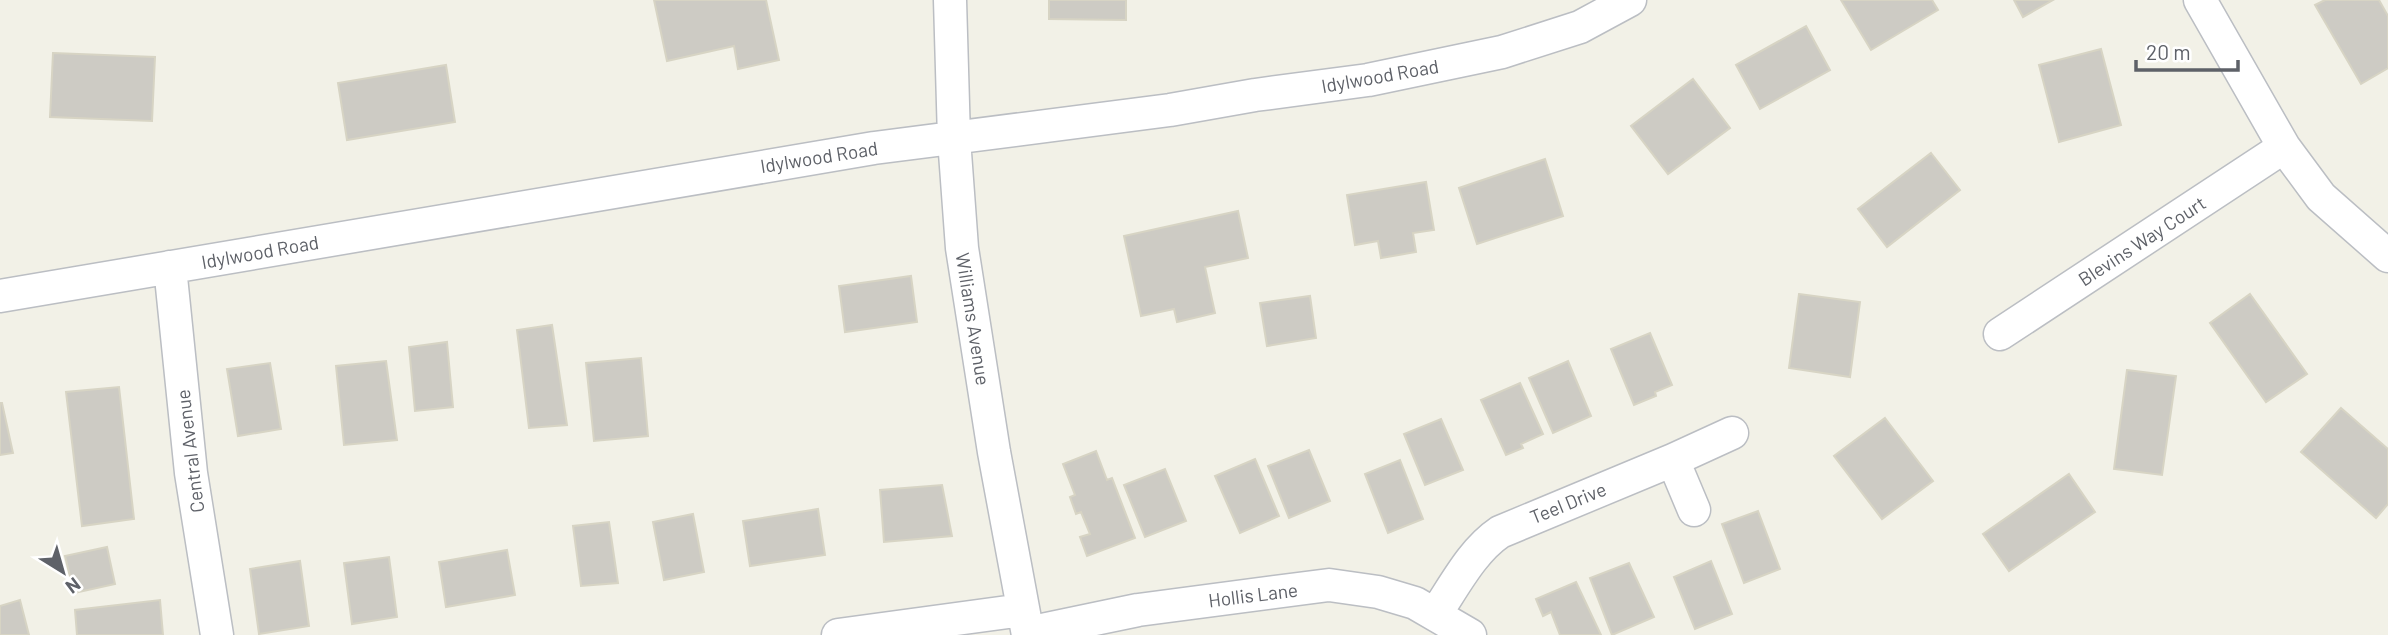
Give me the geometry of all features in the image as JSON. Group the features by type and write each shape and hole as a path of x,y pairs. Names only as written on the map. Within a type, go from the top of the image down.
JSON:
{"street":[{"name":"Williams Avenue","path":"950,0 954,139 962,248 1026,626"},
{"name":"Idylwood Road","path":"0,296 874,148 1170,110 1368,79 1474,59 1580,27 1630,0"},
{"path":"2200,0 2284,147 2321,197 2388,257"},
{"name":"Blevins Way Court","path":"2000,334 2284,147"},
{"name":"Central Avenue","path":"170,267 191,473 217,635"},
{"name":"Teel Drive","path":"1436,613 1475,555 1487,541 1500,532 1732,433"},
{"path":"1673,460 1694,510"},
{"name":"Hollis Lane","path":"838,635 1026,626 1329,585 1378,592 1416,603 1470,635"}],"building":[{"path":"654,0 766,0 779,60 738,69 734,46 667,61"},
{"path":"1049,0 1126,0 1126,20 1049,19"},
{"path":"1841,0 1932,0 1938,10 1871,50"},
{"path":"2014,0 2053,0 2023,17"},
{"path":"2325,0 2379,0 2388,16 2388,68 2361,84 2315,5"},
{"path":"1806,26 1830,70 1760,109 1736,65"},
{"path":"2101,49 2121,125 2059,142 2039,65"},
{"path":"53,53 155,57 152,121 50,117"},
{"path":"446,65 455,122 347,140 338,83"},
{"path":"1693,79 1730,128 1668,174 1631,126"},
{"path":"1931,153 1960,190 1887,247 1858,209"},
{"path":"1545,159 1563,216 1477,244 1459,188"},
{"path":"1426,182 1434,230 1413,233 1416,252 1381,258 1378,241 1355,245 1347,195"},
{"path":"1238,211 1248,258 1205,267 1215,313 1177,322 1174,309 1141,316 1124,236"},
{"path":"911,276 917,322 845,332 839,286"},
{"path":"1799,294 1860,302 1850,377 1789,368"},
{"path":"2250,294 2307,374 2266,402 2210,323"},
{"path":"1310,296 1316,338 1267,346 1260,303"},
{"path":"552,325 567,425 529,428 517,330"},
{"path":"1650,333 1672,385 1655,392 1656,396 1634,405 1611,349"},
{"path":"447,342 453,407 415,411 409,347"},
{"path":"641,358 648,436 594,441 586,363"},
{"path":"386,361 397,440 344,445 336,366"},
{"path":"1568,361 1591,416 1553,433 1529,378"},
{"path":"270,363 281,429 238,436 227,369"},
{"path":"2127,370 2176,376 2162,475 2114,469"},
{"path":"1520,383 1543,434 1521,444 1523,448 1506,455 1481,400"},
{"path":"119,387 134,519 82,526 66,392"},
{"path":"0,403 13,453 0,455"},
{"path":"2341,408 2388,449 2388,504 2376,518 2301,452"},
{"path":"1885,418 1933,481 1882,519 1834,456"},
{"path":"1441,419 1463,470 1425,485 1404,434"},
{"path":"1309,450 1330,501 1289,518 1268,466"},
{"path":"1096,451 1107,480 1112,478 1135,538 1087,556 1080,537 1090,534 1081,512 1076,514 1070,497 1075,495 1063,464"},
{"path":"1255,459 1279,516 1240,533 1215,476"},
{"path":"1400,460 1423,519 1388,533 1365,474"},
{"path":"1165,469 1186,521 1145,537 1124,485"},
{"path":"2069,474 2095,512 2009,571 1983,534"},
{"path":"942,485 952,536 884,542 880,490"},
{"path":"818,509 825,555 750,566 743,521"},
{"path":"1758,511 1780,569 1744,583 1722,524"},
{"path":"693,514 704,572 664,580 653,522"},
{"path":"609,522 618,583 581,586 573,526"},
{"path":"107,547 115,584 74,593 65,556"},
{"path":"507,550 515,595 446,607 439,562"},
{"path":"389,557 397,617 352,624 344,563"},
{"path":"300,561 309,626 259,634 250,569"},
{"path":"1711,561 1732,614 1695,629 1674,577"},
{"path":"1629,563 1654,617 1612,635 1590,578"},
{"path":"1576,582 1601,635 1560,635 1551,612 1543,616 1536,599"},
{"path":"20,600 29,635 0,635 0,606"},
{"path":"160,600 163,635 77,635 75,610"}]}
